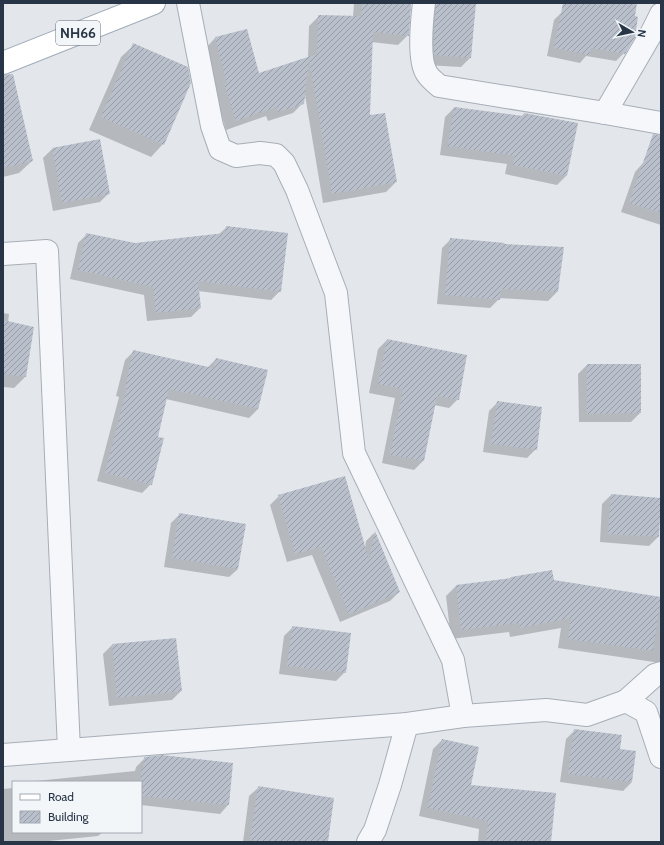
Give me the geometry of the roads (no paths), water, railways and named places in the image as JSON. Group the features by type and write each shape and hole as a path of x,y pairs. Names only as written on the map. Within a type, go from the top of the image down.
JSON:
{"main road":[{"name":"NH66","path":"3,63 154,3"}],"street":[{"path":"188,3 212,126 220,149 236,156 260,153 276,155 284,164 298,190 336,292 354,453 453,660 463,716"},
{"path":"424,3 422,58 426,72 439,86 605,112 661,124"},
{"path":"605,112 651,34 661,14"},
{"path":"3,254 47,251 69,750"},
{"path":"3,755 407,724 463,716 546,710 586,715 626,701 655,675 661,673"},
{"path":"626,701 646,712 661,757"},
{"path":"368,842 375,830 383,808 407,724"}]}
